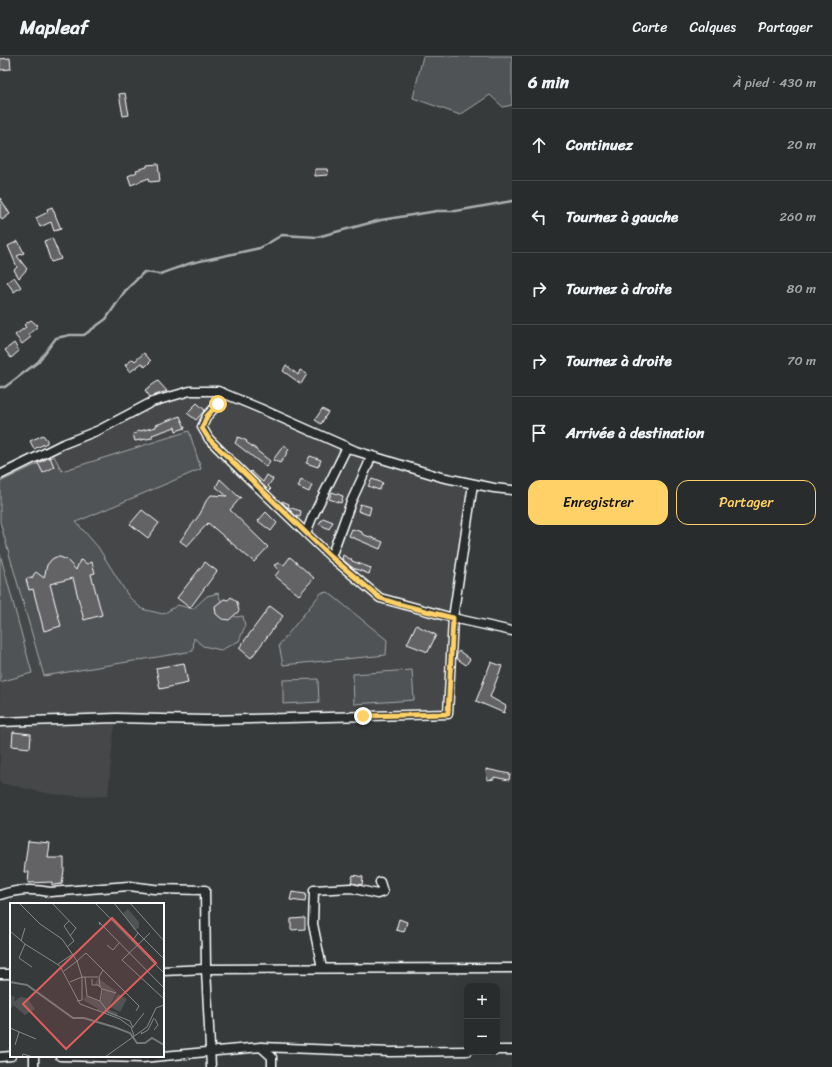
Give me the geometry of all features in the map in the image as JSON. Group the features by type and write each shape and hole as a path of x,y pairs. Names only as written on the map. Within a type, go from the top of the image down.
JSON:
{"street":[{"path":"0,475 61,445 99,430 152,402 190,391 218,391 371,456 441,478 512,490"},
{"path":"224,393 218,404 207,416 202,428 209,439 306,534 380,598 453,618 512,631"},
{"path":"306,534 312,518 347,447"},
{"path":"331,557 351,502 371,456"},
{"path":"0,722 116,718 206,720 448,714 453,618 473,484"},
{"path":"322,968 313,924 314,890 351,888 377,894 383,892 380,882"},
{"path":"0,895 39,890 50,892 129,886 154,889 205,890 206,969 211,1067"},
{"path":"164,971 206,969 352,969 386,967 423,969 512,968"},
{"path":"261,1047 272,1057 272,1067"},
{"path":"164,1056 261,1047 390,1052 464,1051"},
{"path":"500,1050 512,1050"},
{"path":"101,1057 153,1057"}],"shaded area":[{"path":"423,56 512,56 512,105 503,107 490,95 460,115 413,98"},
{"path":"190,391 218,391 347,447 473,484 462,559 448,714 117,718 113,737 108,796 89,797 50,794 0,783 0,475 152,402"},
{"path":"189,431 201,469 76,522 98,547 129,597 142,609 163,614 178,605 193,609 207,596 218,593 224,610 236,617 243,616 245,626 239,641 221,650 203,646 194,638 193,651 44,676 0,522 0,482 54,456 62,471"},
{"path":"0,554 32,673 0,682"},
{"path":"328,592 387,640 386,655 283,665 279,645 321,593"},
{"path":"412,670 414,700 354,704 353,674"},
{"path":"318,679 319,702 283,704 283,680"}],"building":[{"path":"10,58 11,69 0,70 0,59"},
{"path":"125,93 129,115 123,116 119,94"},
{"path":"158,164 160,181 150,182 149,178 131,185 128,176 137,172 136,170 147,167 147,165"},
{"path":"315,169 327,169 328,175 315,176"},
{"path":"0,198 10,214 2,220 0,216"},
{"path":"52,207 61,229 54,231 51,222 40,227 36,218 48,212 47,209"},
{"path":"52,238 61,259 51,262 44,241"},
{"path":"18,241 24,253 17,256 27,269 19,278 14,270 17,267 8,246"},
{"path":"14,277 21,287 14,292 7,282"},
{"path":"31,320 38,326 29,334 31,337 22,344 15,335 26,327 24,325"},
{"path":"14,343 19,351 11,358 5,350"},
{"path":"144,353 151,361 145,367 142,363 130,372 125,365 133,359 135,361"},
{"path":"286,365 298,375 300,370 307,374 301,384 283,371"},
{"path":"158,381 167,391 150,397 145,390"},
{"path":"197,403 205,410 196,420 187,413"},
{"path":"322,409 328,412 321,424 315,420"},
{"path":"180,416 185,428 176,431 175,427 152,435 152,438 135,441 133,434 137,433 136,432 156,427 156,425"},
{"path":"43,435 47,440 47,443 34,449 30,441"},
{"path":"238,437 247,441 246,442 270,461 266,467 235,443"},
{"path":"284,445 289,449 284,458 280,463 273,460"},
{"path":"310,456 321,460 318,467 306,463"},
{"path":"50,457 54,467 43,473 38,463"},
{"path":"251,471 263,482 267,475 273,479 268,486 271,489 269,491 250,472"},
{"path":"220,479 239,497 241,497 230,510 268,547 254,562 208,523 187,546 180,541 200,514 206,501 211,495 227,496 216,487"},
{"path":"372,479 383,483 379,490 368,486"},
{"path":"301,480 312,485 309,492 298,487"},
{"path":"332,492 343,496 341,503 329,499"},
{"path":"282,501 289,504 288,507 301,511 300,517 296,516"},
{"path":"360,504 371,507 369,515 358,511"},
{"path":"142,510 159,523 148,538 130,524"},
{"path":"266,512 277,523 271,531 258,521"},
{"path":"323,518 333,522 329,529 319,524"},
{"path":"352,529 383,542 380,549 349,536"},
{"path":"343,555 352,561 371,568 369,574 353,568 342,559"},
{"path":"56,557 67,560 76,570 80,560 87,564 92,562 95,573 91,574 102,615 84,620 73,578 50,584 61,626 44,631 33,589 29,590 26,579 32,578 36,572 44,578 47,565"},
{"path":"290,557 314,578 299,595 275,576 279,571 274,565 279,563 284,565"},
{"path":"205,562 217,571 190,608 177,598"},
{"path":"231,597 237,602 239,611 229,620 222,619 216,614 215,606 224,599 228,600"},
{"path":"270,606 283,616 251,658 239,648"},
{"path":"416,625 436,635 428,652 407,644"},
{"path":"459,651 470,659 466,665 456,658"},
{"path":"491,662 502,666 490,697 506,706 504,713 476,701"},
{"path":"184,663 188,683 160,689 156,668"},
{"path":"13,732 31,734 30,748 12,746"},
{"path":"486,769 510,774 509,780 494,777 494,779 487,780"},
{"path":"28,841 50,843 48,858 64,858 62,884 52,885 52,882 28,883 29,872 24,872"},
{"path":"353,875 363,877 362,885 351,883"},
{"path":"292,892 306,894 305,902 290,900"},
{"path":"305,918 305,929 291,930 291,919"},
{"path":"399,919 407,922 404,932 396,930"}],"waterway":[{"path":"0,387 5,387 38,362 56,338 70,335 84,335 106,319 125,291 144,272 160,274 191,263 260,248 282,235 317,237 381,220 437,211 456,211 512,201"}],"route":[{"path":"218,404 207,416 202,428 209,439 331,557 380,598 453,618 448,714 363,716"}]}
